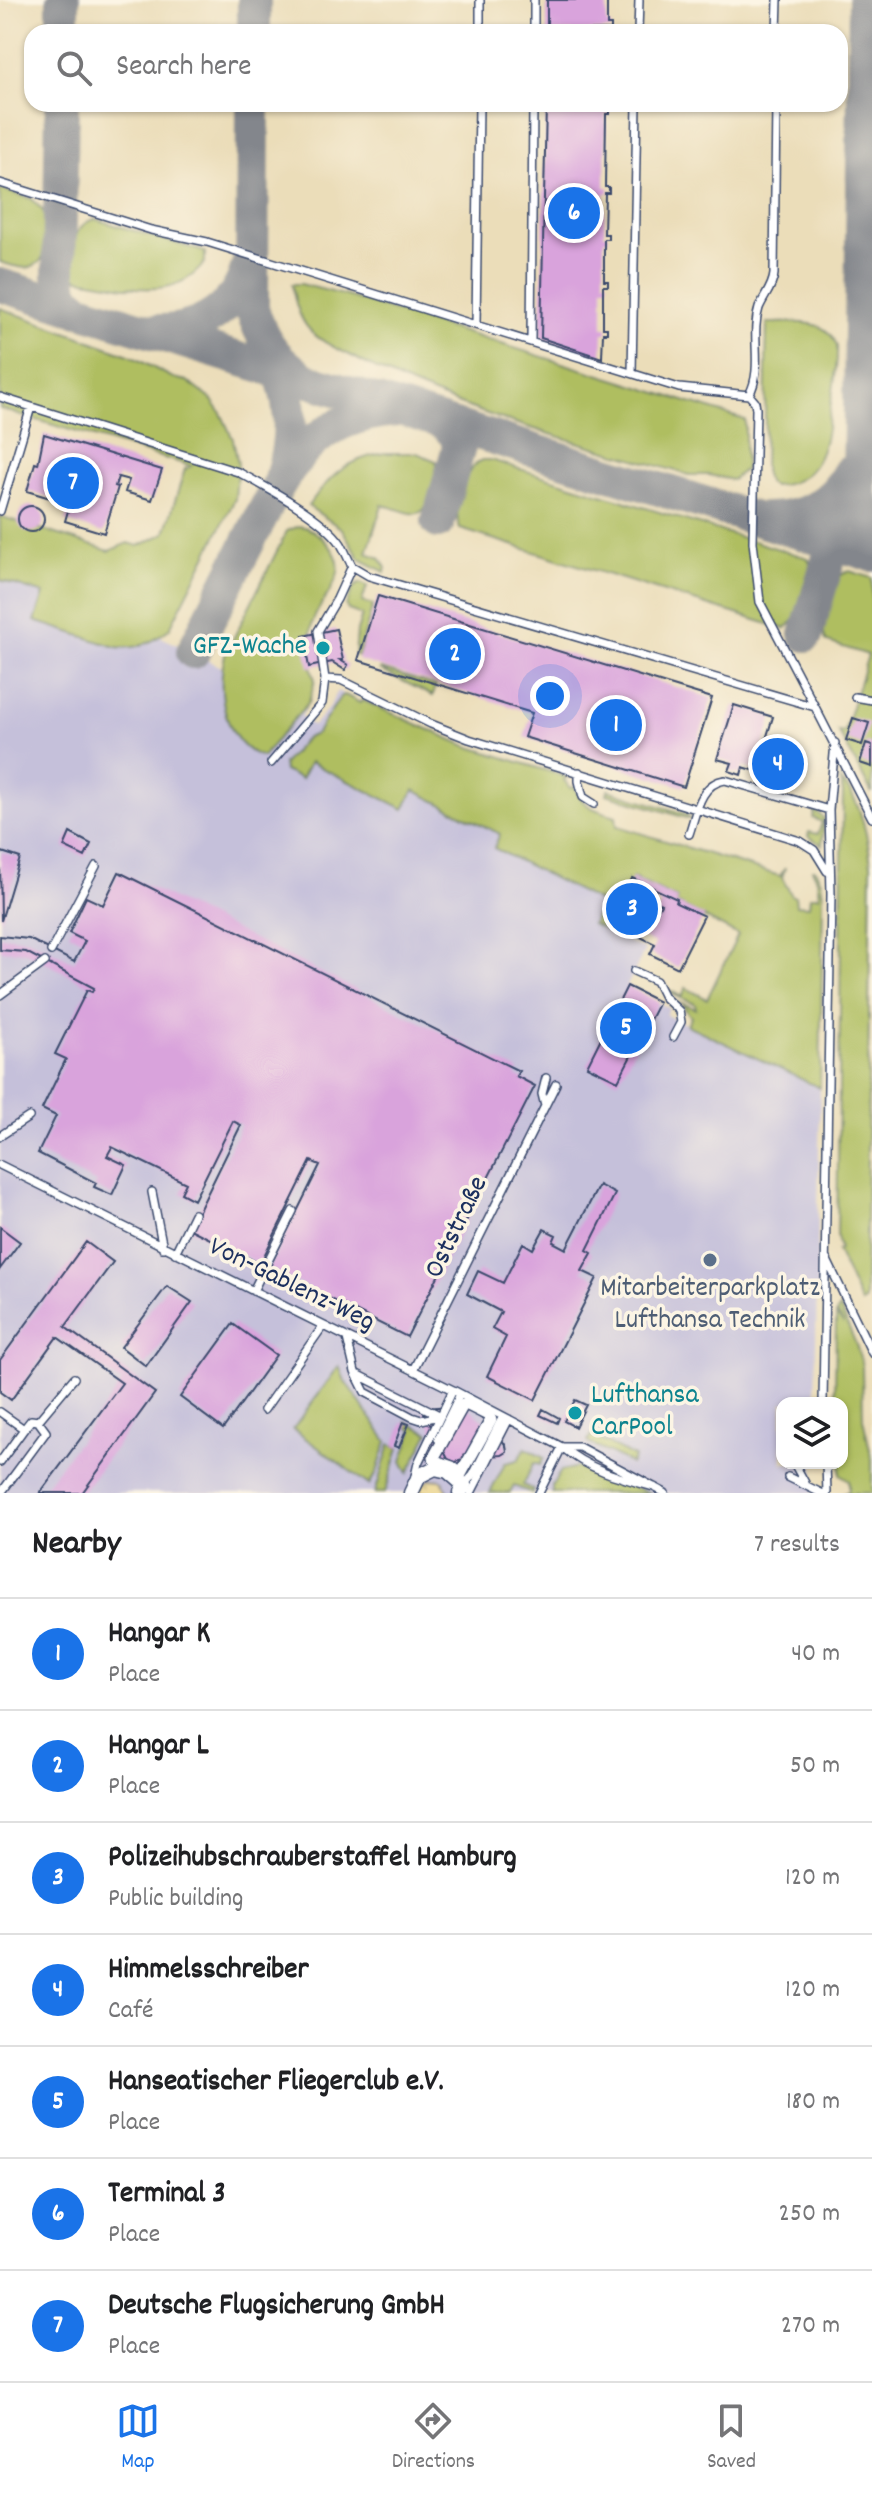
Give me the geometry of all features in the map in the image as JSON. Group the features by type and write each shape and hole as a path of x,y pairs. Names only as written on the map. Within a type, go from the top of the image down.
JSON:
{"street":[{"path":"460,1396 491,1420 461,1474 435,1461 434,1457 463,1405 460,1396"},
{"path":"416,1482 435,1468 442,1469 466,1491"}],"lane":[{"path":"480,0 480,24"},
{"path":"534,0 534,24"},
{"path":"638,24 639,0"},
{"path":"777,24 778,0"},
{"path":"476,325 479,112"},
{"path":"531,341 533,112"},
{"path":"632,373 637,112"},
{"path":"749,395 756,378 759,311 771,288 774,274 776,112"},
{"path":"0,183 151,230 207,242 689,390 749,395 754,399 756,409 753,542 760,602 872,818"},
{"path":"0,397 238,472 274,491 329,531 340,543 352,566 369,576 815,707"},
{"path":"0,511 31,407"},
{"path":"271,763 322,703 325,679 318,631 352,566"},
{"path":"325,679 341,680 419,719 469,739 800,841 820,857 830,877"},
{"path":"855,697 872,700"},
{"path":"823,1397 829,810 835,743"},
{"path":"579,772 583,797 594,804"},
{"path":"689,834 697,809 710,785 725,780 829,810"},
{"path":"51,951 96,866"},
{"path":"0,995 45,962"},
{"path":"634,971 656,981 664,997 679,1011 681,1022 673,1037"},
{"name":"Oststraße","path":"545,1106 542,1094 546,1078"},
{"name":"Oststraße","path":"413,1370 556,1084"},
{"path":"0,1136 29,1117"},
{"name":"Von-Gablenz-Weg","path":"0,1165 413,1370 562,1447 599,1470 654,1487"},
{"path":"152,1192 163,1248"},
{"path":"253,1291 293,1211"},
{"path":"175,1253 194,1214"},
{"path":"826,1258 872,1353"},
{"path":"264,1410 323,1326"},
{"path":"347,1338 355,1372 365,1392 421,1420 440,1416"},
{"path":"355,1372 440,1416"},
{"path":"38,1421 74,1378"},
{"path":"416,1482 418,1463 440,1416 460,1396"},
{"path":"416,1482 460,1396"},
{"path":"0,1412 24,1429"},
{"path":"466,1491 479,1478 503,1416"},
{"path":"466,1491 503,1416"},
{"path":"0,1462 31,1420 38,1421 46,1432 1,1493"},
{"path":"539,1493 562,1447"},
{"name":"Von-Gablenz-Weg","path":"562,1447 579,1447 665,1493"},
{"path":"797,1469 806,1485"},
{"path":"788,1477 824,1493 826,1469"}],"shaded area":[{"path":"0,533 141,627 306,709 301,716 313,726 330,706 337,691 559,799 631,873 602,929 645,950 627,986 669,1008 666,1015 820,1088 815,1397 776,1397 776,1469 814,1469 813,1493 0,1493"}],"green space":[{"path":"0,189 32,199 45,213 44,257 34,266 24,268 0,262"},
{"path":"95,219 205,252 205,262 193,275 163,287 130,287 79,279 75,277 74,242 81,228"},
{"path":"292,284 347,296 745,420 745,469 732,480 689,475 519,424 435,395 319,338 302,319"},
{"path":"0,308 129,355 173,378 187,381 211,399 233,439 238,464 235,499 170,628 145,644 116,647 35,621 44,594 0,580 0,516 109,551 128,543 139,546 165,533 185,469 191,466 0,409"},
{"path":"767,323 808,323 825,330 837,346 829,418 818,458 812,469 802,477 773,486 767,482 764,470"},
{"path":"385,453 417,453 436,461 438,470 430,499 421,512 410,513 382,505 367,553 380,558 385,572 360,559 342,529 308,506 340,470"},
{"path":"483,460 808,558 814,573 801,614 785,629 460,529 457,511 461,490 470,471"},
{"path":"299,526 311,529 323,539 336,555 339,567 337,578 313,622 311,634 303,637 315,680 309,702 262,757 249,750 231,728 223,699 222,669 225,655 287,531"},
{"path":"849,571 872,578 872,793 838,731 844,732 868,655 827,642 824,634 824,613 830,591 835,582"},
{"path":"360,583 367,586 362,602 373,605 358,656 355,655 357,631 362,615 348,610 346,606 353,588"},
{"path":"380,670 436,686 433,696"},
{"path":"345,695 464,745 567,777 564,780 570,788 575,787 585,803 616,816 617,826 780,876 785,868 782,878 792,896 795,896 796,905 809,906 810,896 819,896 812,869 815,869 823,896 820,1088 687,1025 691,1017 681,1003 696,1009 695,1004 668,992 682,997 686,988 707,999 738,935 676,903 677,899 633,878 629,886 634,889 616,925 609,921 605,930 592,924 602,903 494,848 500,834 414,790 404,809 310,762 301,779 284,771 283,764 306,738 316,734 341,696"},
{"path":"841,781 858,808 871,865 865,1300 861,1304 837,1251 840,1250 837,1237"},
{"path":"608,790 686,814 690,819 607,794"},
{"path":"815,811 824,818 822,845 808,836 809,832 818,834 822,822 813,818"},
{"path":"840,1308 862,1364 863,1419 872,1459 872,1493 845,1493 849,1490 849,1480 840,1474 840,1469 848,1469 848,1397 835,1397 836,1315 844,1324 836,1313"},
{"path":"339,1366 345,1381 387,1441 377,1472 369,1485 293,1429"},
{"path":"407,1422 429,1433 408,1473 402,1461 413,1430 407,1427"},
{"path":"591,1435 634,1457 631,1464 587,1442"},
{"path":"390,1444 399,1448 385,1493 375,1493"},
{"path":"525,1448 544,1458 540,1465 534,1463 523,1485 534,1490 532,1493 514,1486 510,1493 490,1493 505,1463 518,1460"},
{"path":"577,1467 651,1493 552,1493 552,1485 561,1471"}],"sand":[{"path":"431,1479 442,1480 449,1493 418,1493 424,1483"}],"building":[{"path":"547,0 607,0 607,24 547,24"},
{"path":"546,112 610,112 606,114 605,187 609,187 609,193 605,193 604,234 608,234 608,239 604,239 604,281 608,281 608,286 603,286 603,328 607,328 607,333 603,333 602,358 541,338"},
{"path":"44,434 162,470 152,500 125,492 129,480 118,477 115,486 118,487 104,533 65,521 70,504 27,491 35,463 38,464"},
{"path":"31,506 40,510 44,519 40,528 31,532 22,528 18,519 22,510"},
{"path":"378,596 712,698 684,787 524,737 532,713 358,660"},
{"name":"GFZ-Wache","path":"336,629 343,660 340,660 348,665 345,670 332,662 309,667 303,636"},
{"path":"734,705 773,717 756,771 743,767 741,775 729,771 732,763 717,759"},
{"path":"853,718 869,723 862,745 846,740"},
{"path":"866,743 872,745 872,767 860,763"},
{"path":"775,748 785,751 787,755 785,763 791,765 793,770 790,780 771,774 773,769 769,767"},
{"path":"70,833 91,844 85,857 64,847"},
{"path":"2,852 20,858 1,921 0,859"},
{"path":"119,872 519,1071 516,1076 535,1086 407,1337 269,1268 320,1165 311,1161 260,1264 190,1229 241,1125 233,1121 194,1200 181,1193 186,1183 112,1147 107,1156 126,1165 112,1195 94,1187 96,1183 38,1153 56,1116 42,1109 66,1059 55,1054 87,990 92,992 94,988 26,952 0,950 0,936 29,939 74,962 85,941 69,933 86,897 103,905"},
{"path":"632,878 677,899 676,903 704,916 678,968 650,954 655,944 616,925 634,889 629,886","holes":["646,896 661,904 652,921 637,913"]},
{"path":"627,986 659,1002 618,1081 587,1066"},
{"path":"599,1185 615,1194 587,1250 592,1253 582,1271 597,1278 535,1400 487,1376 506,1337 492,1329 501,1312 467,1294 478,1271 503,1283 523,1243 533,1249 544,1229 556,1235 553,1242 566,1249"},
{"path":"0,1227 20,1242 0,1269"},
{"path":"86,1242 113,1262 65,1327 155,1393 82,1493 40,1493 122,1383 57,1337 11,1400 0,1392 0,1360"},
{"path":"167,1286 192,1302 146,1366 121,1347"},
{"path":"233,1324 276,1355 223,1429 180,1397"},
{"name":"Lufthansa CarPool","path":"575,1400 586,1405 575,1427 564,1421"},
{"path":"428,1408 469,1408 496,1431 507,1452 455,1462 448,1459 424,1413"},
{"path":"543,1409 559,1418 557,1423 540,1415"},
{"path":"403,1422 409,1424 399,1448 394,1446"}],"taxiway":[{"path":"63,0 63,24"},
{"path":"254,0 254,24"},
{"path":"865,0 859,493 872,528"},
{"path":"62,112 59,275 63,295 79,310"},
{"path":"253,112 252,308 268,345 297,373"},
{"path":"157,331 188,327 215,314 236,294 248,265"},
{"path":"0,285 872,555"},
{"path":"272,356 288,399 290,429 282,475"},
{"path":"193,652 275,492 303,452 341,423 397,410"},
{"path":"438,522 459,447 456,435 444,423"},
{"path":"765,519 791,516 814,508 834,493 849,472"},
{"path":"806,635 854,473"}],"place":[{"name":"Terminal 3","path":"574,213"},
{"name":"Deutsche Flugsicherung GmbH","path":"73,483"},
{"name":"GFZ-Wache","path":"323,648"},
{"name":"Hangar L","path":"455,654"},
{"name":"Hangar K","path":"616,725"},
{"name":"Himmelsschreiber","path":"778,764"},
{"name":"Polizeihubschrauberstaffel Hamburg","path":"632,909"},
{"name":"Hanseatischer Fliegerclub e.V.","path":"626,1028"},
{"name":"Mitarbeiterparkplatz Lufthansa Technik","path":"710,1260"},
{"name":"Lufthansa CarPool","path":"575,1413"}]}
